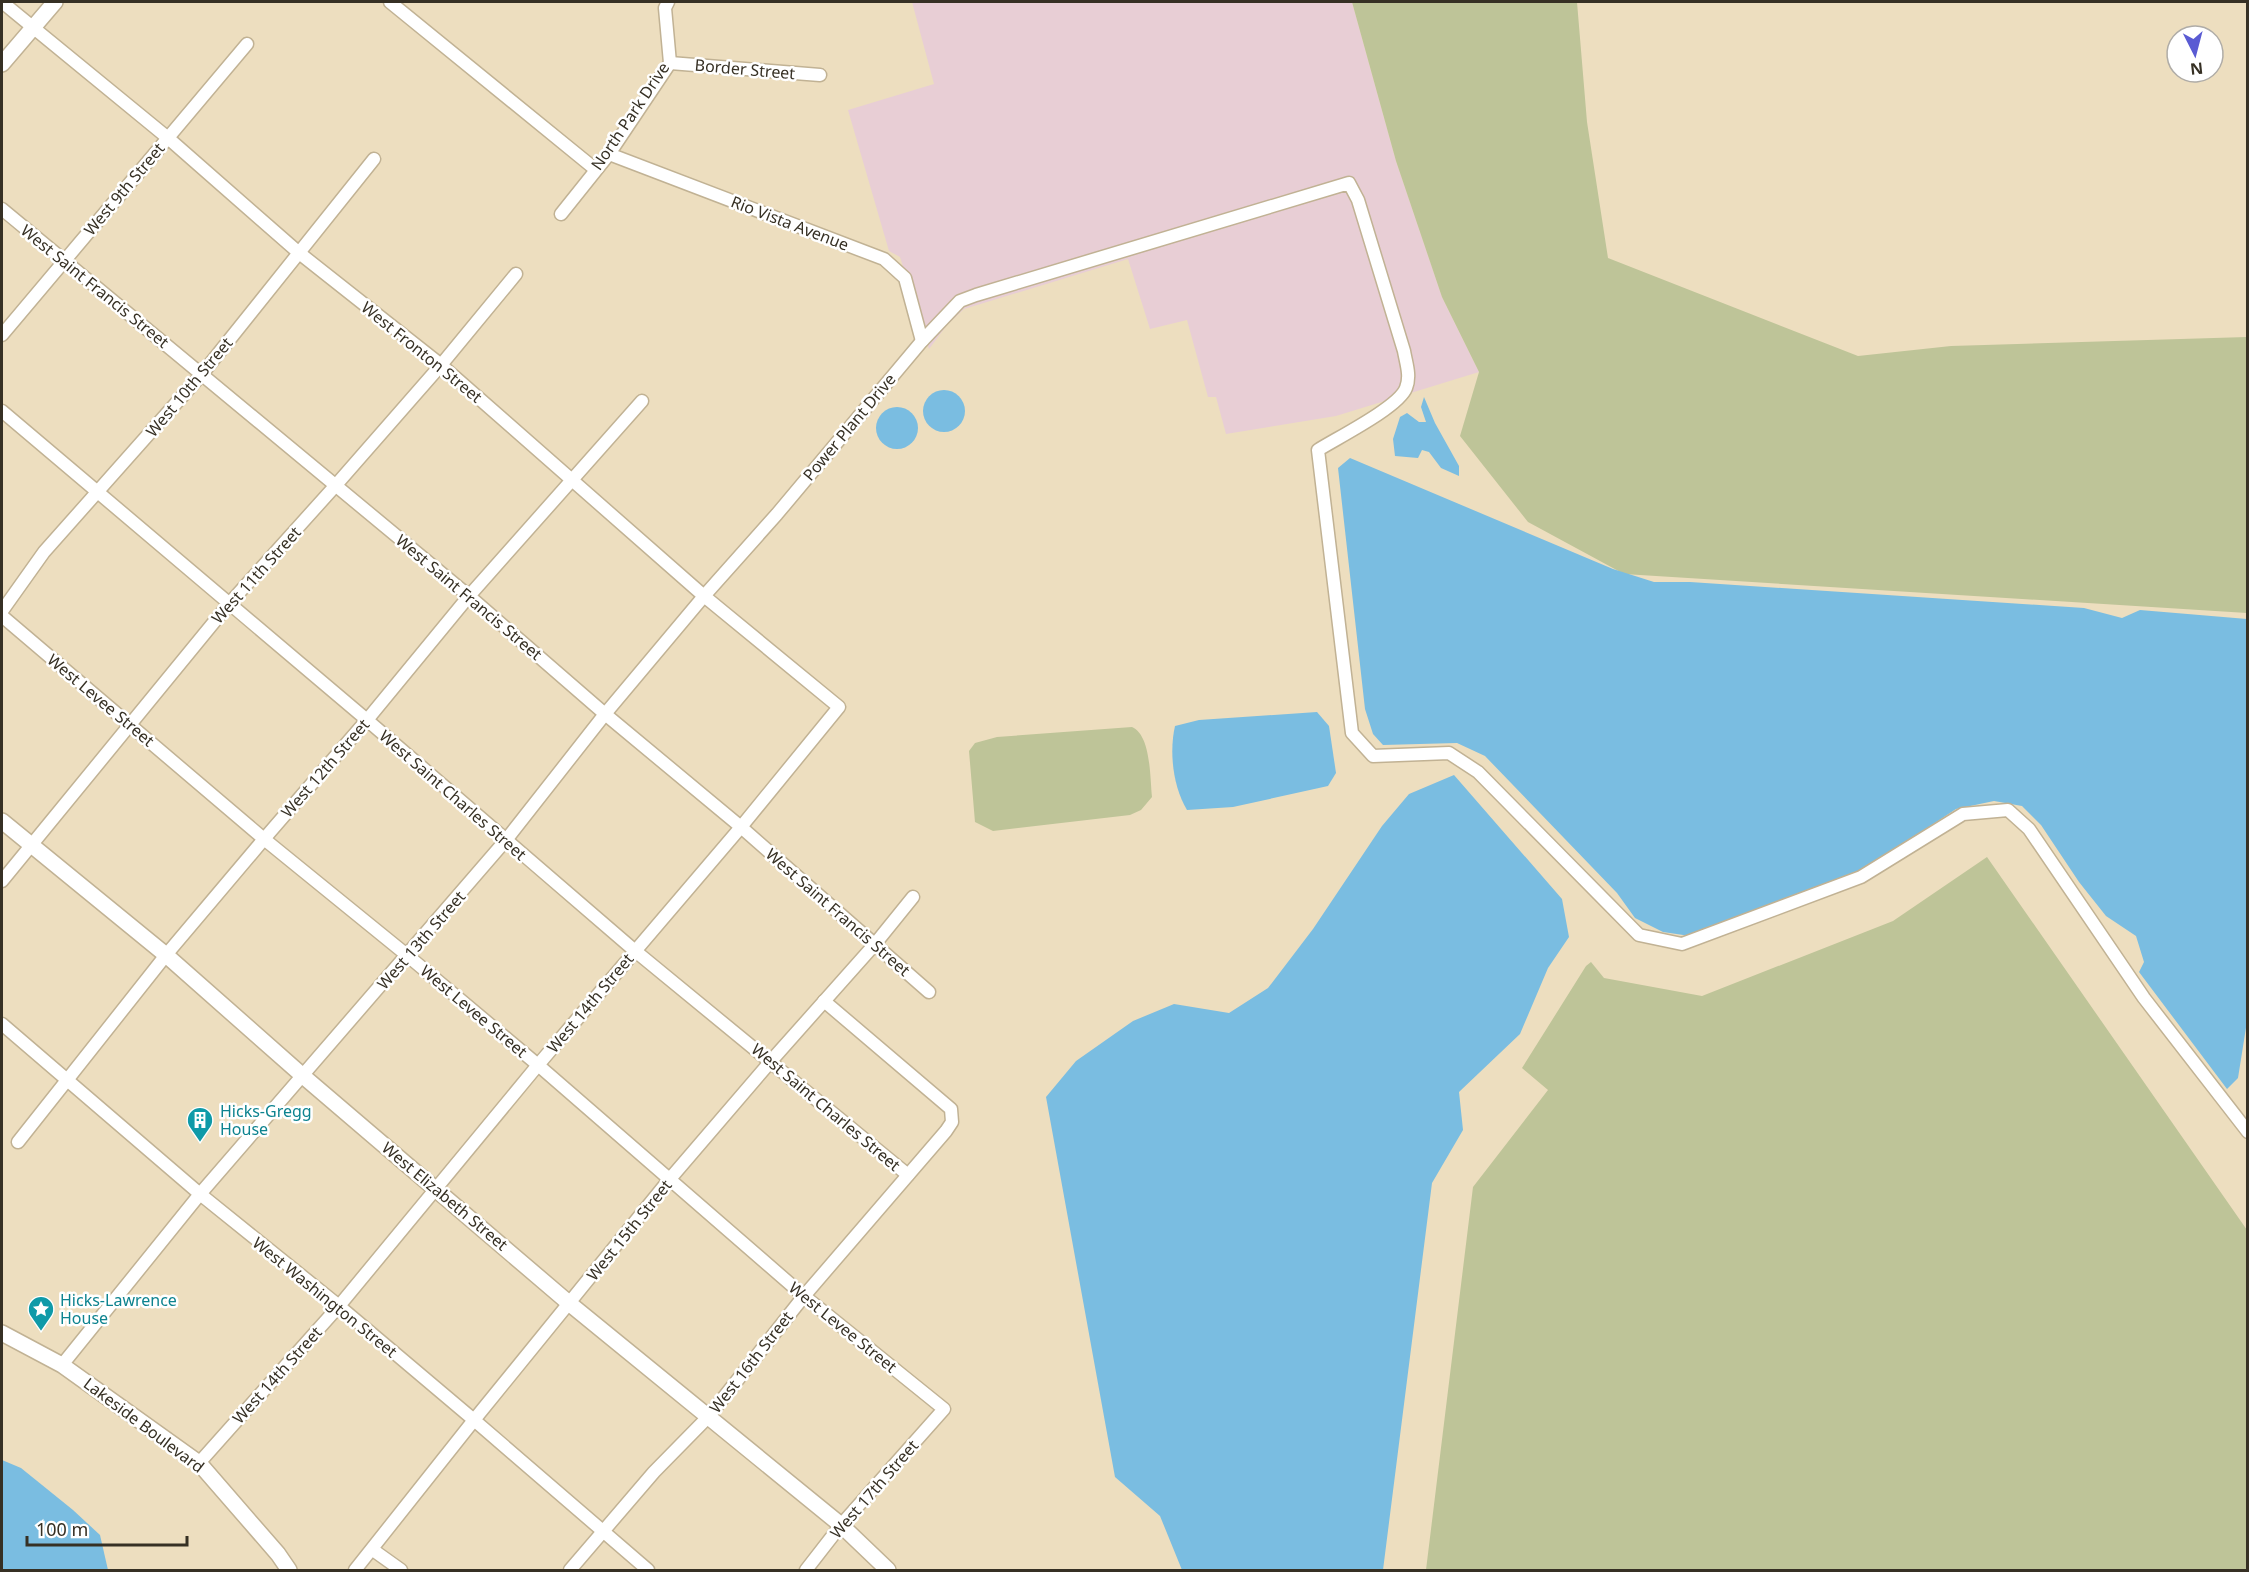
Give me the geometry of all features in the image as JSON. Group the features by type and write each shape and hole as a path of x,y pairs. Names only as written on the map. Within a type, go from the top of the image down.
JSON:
{"street":[{"name":"West Fronton Street","path":"2,2 168,138 298,252 441,365 704,596 839,707"},
{"path":"2,64 55,2"},
{"path":"390,2 595,169"},
{"name":"North Park Drive","path":"561,214 609,154 670,63 666,4"},
{"name":"West 9th Street","path":"2,335 247,44"},
{"name":"Border Street","path":"670,63 820,75"},
{"name":"Rio Vista Avenue","path":"609,154 884,259 905,278 922,340"},
{"name":"West 10th Street","path":"2,614 44,552 202,374 375,159"},
{"name":"Power Plant Drive","path":"777,514 922,340 960,302 976,295 1349,183 1358,200 1404,351 1408,375 1406,389 1393,405 1318,450 1352,733 1373,756 1449,753 1478,772 1639,935 1682,944 1861,877 1963,814 2008,810 2029,828 2144,998 2247,1132"},
{"name":"West Saint Francis Street","path":"2,209 469,596 605,714 741,827 929,992"},
{"name":"West 11th Street","path":"2,880 228,605 441,365 516,274"},
{"name":"West 12th Street","path":"18,1142 166,955 264,838 367,720 469,596 642,401"},
{"name":"West Saint Charles Street","path":"2,411 634,950 908,1175"},
{"name":"West 13th Street","path":"62,1365 200,1194 408,956 506,840 605,714 704,596 777,514"},
{"name":"West Levee Street","path":"2,614 264,838 538,1065 804,1296 944,1409"},
{"name":"West 14th Street","path":"199,1463 339,1306 435,1188 634,950 741,827 839,707"},
{"name":"West Elizabeth Street","path":"2,821 166,955 303,1076 570,1304 841,1525 888,1570"},
{"name":"West 15th Street","path":"355,1570 669,1180 875,944 913,897"},
{"name":"West 16th Street","path":"570,1570 654,1472 709,1416 804,1296 952,1122 951,1109 824,1001"},
{"name":"West Washington Street","path":"2,1024 200,1194 339,1306 474,1420 602,1533 648,1570"},
{"name":"Lakeside Boulevard","path":"2,1333 62,1365 199,1463 278,1554 289,1570"},
{"name":"West 17th Street","path":"806,1570 841,1525 944,1409"},
{"path":"373,1550 401,1570"}],"shaded area":[{"path":"912,2 1352,2 1396,161 1442,297 1479,372 1336,416 1226,434 1216,397 1208,397 1187,320 1150,329 1128,259 964,309 947,325 929,349 900,257 889,251 848,110 934,84"}],"green space":[{"path":"1352,2 1577,2 1587,122 1608,258 1858,356 1951,346 2247,337 2247,613 1624,574 1528,522 1460,436 1479,372 1442,297 1396,161"},
{"path":"1132,727 1143,739 1150,769 1152,797 1141,810 1130,815 993,831 975,822 969,751 975,743 997,737"},
{"path":"1987,857 2247,1230 2247,1570 1426,1570 1473,1187 1548,1090 1522,1068 1586,966 1591,962 1604,978 1702,996 1893,921"}],"water":[{"path":"944,390 952,391 959,396 964,403 964,419 959,426 952,431 944,432 936,431 929,426 924,419 923,411 924,403 929,396 936,391"},
{"path":"1424,397 1435,423 1459,466 1459,476 1441,468 1429,452 1422,450 1418,458 1395,456 1393,439 1400,417 1407,413 1419,422 1426,422 1421,407"},
{"path":"897,407 905,408 912,413 917,420 917,436 912,443 905,448 897,449 889,448 882,443 877,436 876,428 877,420 882,413 889,408"},
{"path":"1350,458 1613,569 1654,582 1690,582 2084,608 2122,618 2140,610 2247,619 2248,1015 2238,1078 2227,1089 2139,972 2144,962 2136,936 2106,916 2079,882 2041,825 2022,806 1994,801 1956,809 1861,872 1690,936 1663,932 1635,918 1617,893 1485,756 1457,743 1383,745 1373,734 1365,709 1338,468"},
{"path":"1317,712 1329,726 1336,773 1328,786 1233,807 1187,810 1175,780 1172,747 1175,726 1199,720"},
{"path":"1454,775 1562,899 1569,937 1548,968 1520,1034 1459,1092 1463,1130 1432,1183 1383,1570 1182,1570 1160,1516 1115,1477 1046,1097 1076,1061 1133,1021 1174,1004 1229,1013 1268,988 1313,929 1382,826 1409,794"},
{"path":"2,1460 21,1468 100,1535 108,1570 2,1570"}],"place":[{"name":"Hicks-Gregg House","path":"200,1143"},
{"name":"Hicks-Lawrence House","path":"41,1332"}]}
